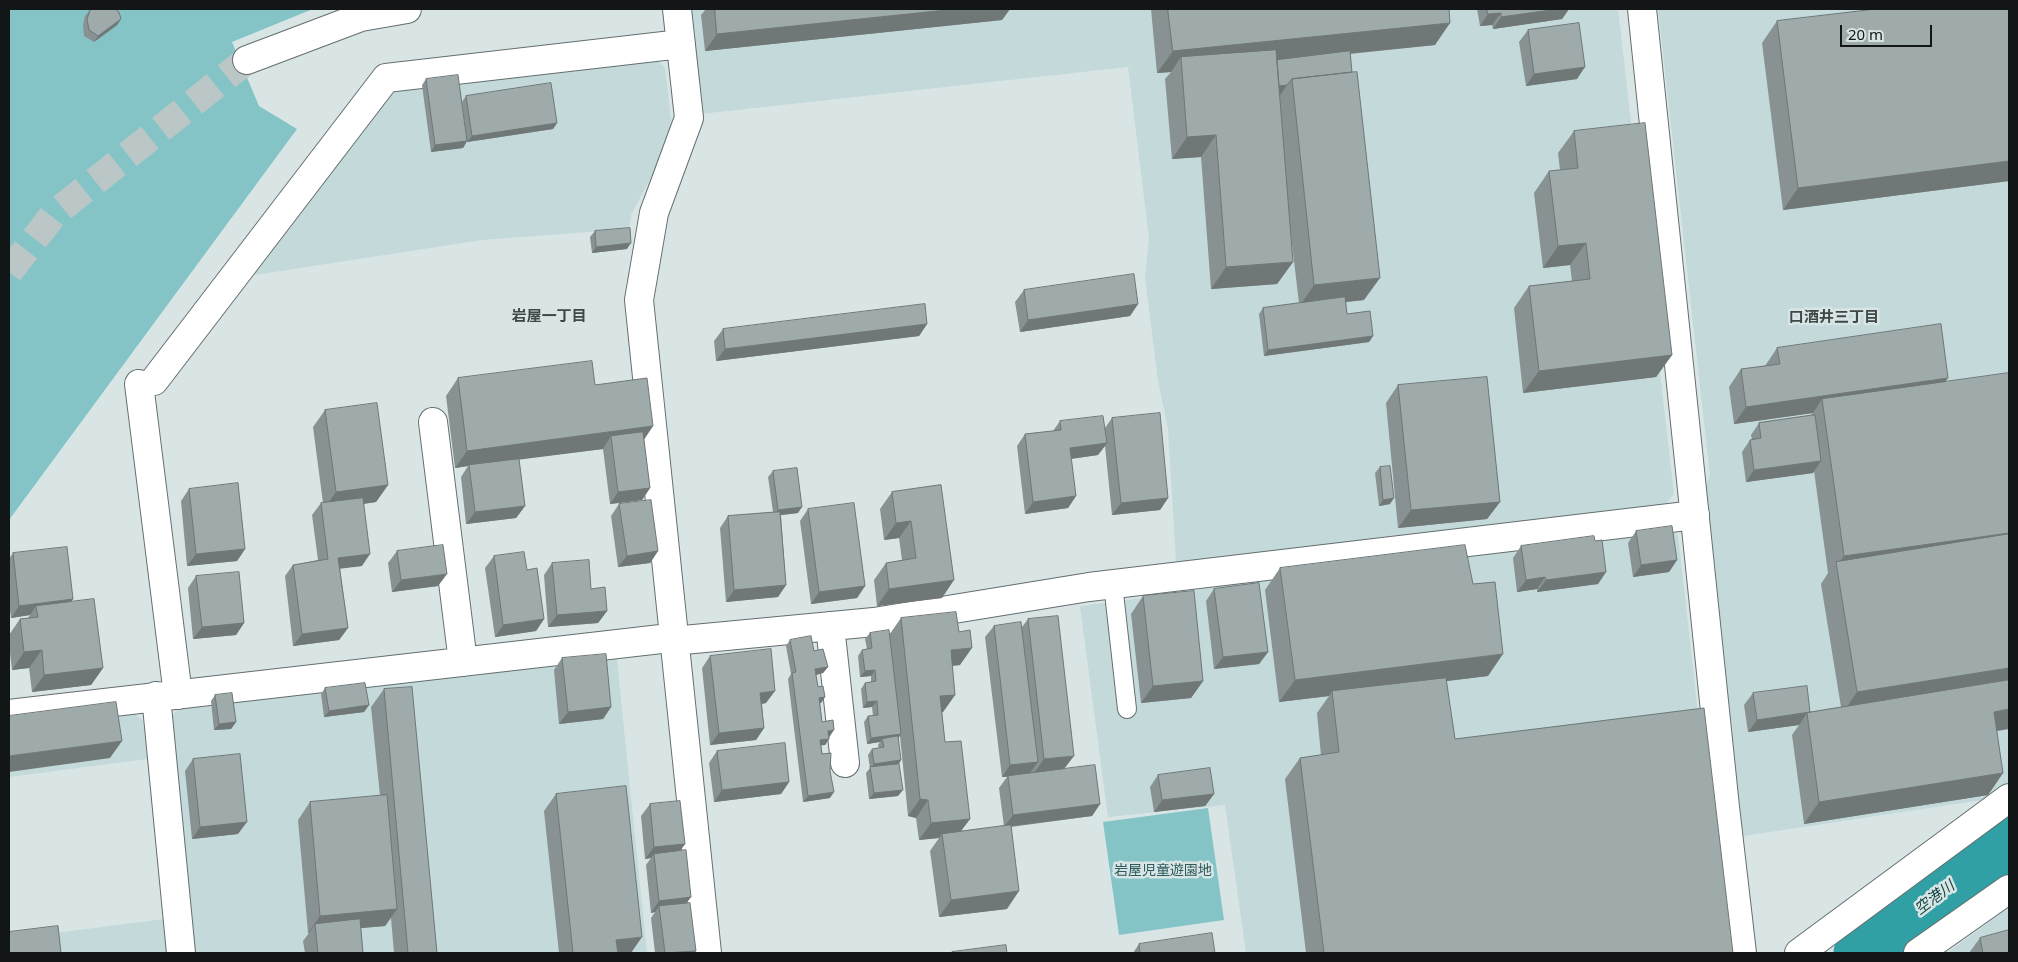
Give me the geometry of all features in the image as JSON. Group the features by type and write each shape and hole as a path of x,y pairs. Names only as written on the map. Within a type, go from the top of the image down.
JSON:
{"street":[{"path":"248,60 360,17 407,9"},
{"path":"677,9 689,118 654,213 640,300 673,640 707,953"},
{"path":"1642,9 1742,953"},
{"path":"181,953 167,696 146,383 386,78 681,44"},
{"path":"433,422 463,662"},
{"path":"9,714 661,639 673,640 874,622 1113,584 1695,515"},
{"path":"830,626 845,763"},
{"path":"1799,953 2009,798"},
{"path":"1918,953 2009,889"}],"lane":[{"path":"1113,584 1127,709"}],"shaded area":[{"path":"1618,9 1674,494 1665,505 1176,562 1168,429 1158,381 1145,277 1149,238 1128,67 700,114 688,10"},
{"path":"1658,9 2009,9 2009,784 1989,799 1743,836 1703,491 1710,476"},
{"path":"654,59 665,67 671,120 670,135 660,160 631,215 629,229 482,240 248,276 389,85"},
{"path":"1664,527 1678,535 1725,953 1246,953 1225,805 1108,817 1080,606 1183,593 1230,584"},
{"path":"616,651 647,953 190,953 168,720 188,698"},
{"path":"127,707 143,721 147,759 9,777 9,721"},
{"path":"2009,907 2009,953 1947,953"},
{"path":"164,919 167,953 9,953 9,939"}],"green space":[{"path":"9,9 313,9 232,42 259,106 297,129 9,520"},
{"name":"岩屋児童遊園地","path":"1208,808 1224,920 1119,935 1103,822"}],"building":[{"path":"91,9 115,9 119,12 121,19 98,36 89,30 87,19"},
{"path":"715,9 956,9 717,34"},
{"path":"1168,9 1449,9 1450,23 1173,51"},
{"path":"1487,9 1558,9 1501,17 1501,13 1488,14"},
{"path":"1876,9 2009,9 2009,161 1798,188 1777,21"},
{"path":"1579,23 1585,67 1534,74 1528,30"},
{"path":"1276,50 1293,262 1226,267 1216,135 1187,137 1181,57"},
{"path":"1350,51 1352,72 1292,79 1287,85 1279,86 1277,60"},
{"path":"1357,72 1380,278 1314,285 1292,79"},
{"path":"458,75 467,141 435,145 426,79"},
{"path":"551,83 557,123 472,136 466,96"},
{"path":"1645,123 1672,355 1539,371 1529,286 1590,279 1586,243 1558,246 1549,171 1578,168 1574,131"},
{"path":"630,228 631,243 596,247 595,231"},
{"path":"1134,274 1138,304 1028,320 1024,290"},
{"path":"1345,297 1347,314 1370,311 1373,336 1268,350 1263,308"},
{"path":"925,304 927,324 725,349 723,329"},
{"path":"1941,324 1948,378 1746,407 1741,369 1780,364 1777,348"},
{"path":"592,361 595,385 647,378 653,426 467,451 458,378"},
{"path":"2009,373 2009,533 1844,556 1822,399"},
{"path":"1487,377 1500,502 1411,510 1398,385"},
{"path":"377,403 388,485 336,492 325,410"},
{"path":"1160,413 1168,498 1121,503 1112,418"},
{"path":"1815,415 1821,461 1754,470 1750,440 1761,438 1759,423"},
{"path":"1103,416 1107,443 1070,448 1076,496 1033,502 1025,434 1061,430 1060,421"},
{"path":"643,432 650,488 618,492 611,436"},
{"path":"519,459 525,506 475,512 469,465"},
{"path":"1390,466 1394,498 1383,500 1380,467"},
{"path":"797,468 802,507 778,510 773,471"},
{"path":"238,483 245,549 196,554 189,489"},
{"path":"941,485 954,580 889,589 886,563 916,558 911,521 896,523 892,492"},
{"path":"363,498 370,554 338,558 348,628 302,634 293,565 328,559 321,503"},
{"path":"651,500 658,551 627,556 619,504"},
{"path":"854,503 865,586 819,592 808,509"},
{"path":"780,512 786,585 734,590 728,516"},
{"path":"1672,526 1677,560 1641,565 1636,531"},
{"path":"2009,534 2009,668 1857,692 1836,562"},
{"path":"1594,536 1595,541 1602,540 1606,572 1546,580 1545,577 1526,580 1521,546"},
{"path":"443,545 447,574 401,580 397,551"},
{"path":"1465,545 1473,584 1495,582 1503,654 1295,680 1280,568"},
{"path":"67,547 73,599 19,606 13,553"},
{"path":"524,552 527,570 537,568 544,619 503,625 494,556"},
{"path":"589,560 591,589 605,587 607,611 557,615 552,563"},
{"path":"239,572 244,623 202,627 196,576"},
{"path":"1259,583 1268,652 1223,657 1214,589"},
{"path":"1194,591 1203,681 1153,686 1143,596"},
{"path":"94,599 103,668 44,675 42,650 24,652 20,619 38,617 36,606"},
{"path":"956,612 959,632 970,630 972,648 951,650 955,695 940,696 945,742 961,741 970,819 931,823 928,800 920,799 901,618"},
{"path":"1058,616 1074,756 1044,759 1028,619"},
{"path":"1021,622 1038,762 1010,765 994,626"},
{"path":"889,630 901,734 871,738 868,716 878,715 877,701 867,702 865,683 876,681 875,670 865,671 862,650 872,648 870,633"},
{"path":"811,636 814,651 823,649 828,667 815,669 818,687 823,686 825,697 819,698 822,722 833,720 834,730 828,731 829,739 820,740 822,754 831,753 830,771 834,792 808,796 792,673 796,672 790,640"},
{"path":"771,649 775,691 760,693 764,728 719,733 710,656"},
{"path":"606,654 611,707 568,712 562,658"},
{"path":"1446,678 1455,739 1704,708 1733,953 1324,953 1300,758 1339,752 1332,691"},
{"path":"2009,680 2009,709 1994,712 2003,773 1819,802 1807,713"},
{"path":"365,683 369,705 329,711 325,688"},
{"path":"1807,686 1810,712 1757,720 1753,693"},
{"path":"412,687 437,953 408,953 384,689"},
{"path":"232,693 236,722 219,724 215,695"},
{"path":"116,702 122,741 9,756 9,716"},
{"path":"898,736 901,760 874,764 872,749 884,747 882,739"},
{"path":"785,743 789,782 722,790 717,751"},
{"path":"240,754 247,822 200,827 193,759"},
{"path":"899,764 903,790 874,793 870,767"},
{"path":"1095,765 1100,804 1013,815 1008,776"},
{"path":"1210,768 1214,794 1162,800 1158,775"},
{"path":"626,786 642,937 616,940 618,953 573,953 556,794"},
{"path":"387,795 397,909 320,916 310,802"},
{"path":"680,801 685,844 654,847 650,804"},
{"path":"1011,825 1019,891 951,900 942,834"},
{"path":"686,850 691,897 659,901 654,854"},
{"path":"690,903 696,951 665,953 659,906"},
{"path":"360,919 363,953 318,953 315,924"},
{"path":"58,926 61,953 9,953 9,932"},
{"path":"2009,930 2009,953 1983,953 1980,938"},
{"path":"1212,933 1215,953 1140,953 1139,944"},
{"path":"1006,945 1007,953 952,953 952,952"}],"waterway":[{"name":"空港川","path":"1861,953 2009,843"}],"tunnel":[{"path":"9,272 54,214 247,60"}],"district":[{"name":"岩屋一丁目","path":"549,317"},
{"name":"口酒井三丁目","path":"1834,318"}]}
